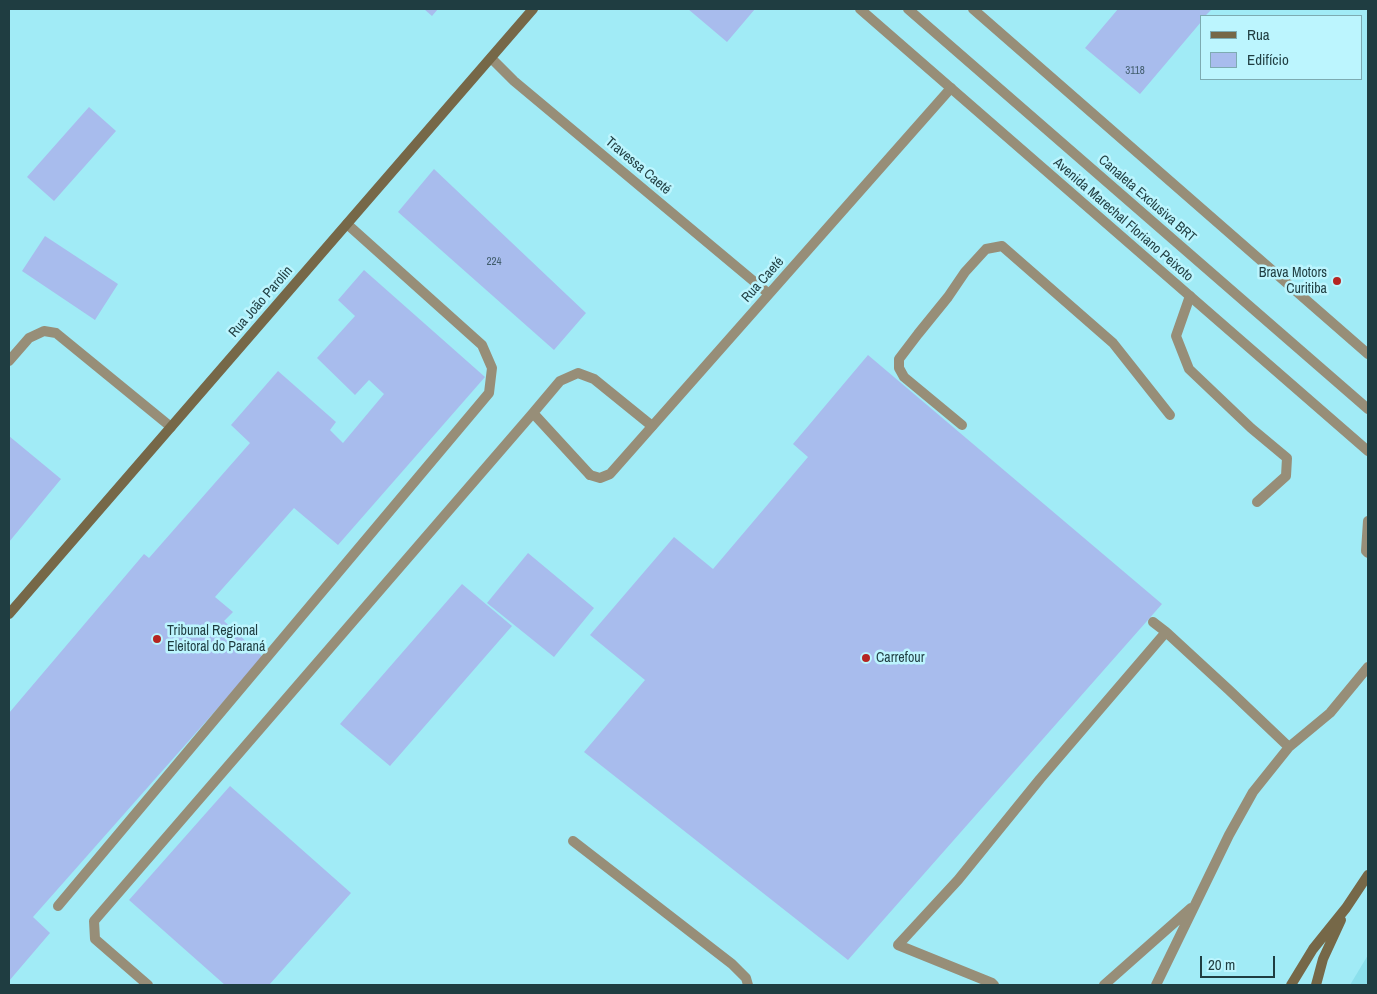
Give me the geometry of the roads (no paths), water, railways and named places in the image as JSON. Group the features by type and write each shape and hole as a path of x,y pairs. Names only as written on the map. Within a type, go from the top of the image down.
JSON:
{"main road":[{"name":"Rua João Parolin","path":"9,614 533,9"},
{"path":"1291,985 1313,949 1346,908 1368,875"},
{"path":"1316,985 1323,959 1346,908"}],"street":[{"name":"Avenida Marechal Floriano Peixoto","path":"860,9 1368,451"},
{"name":"Canaleta Exclusiva BRT","path":"908,9 1368,409"},
{"path":"973,9 1368,354"},
{"name":"Travessa Caeté","path":"491,58 514,81 769,294"},
{"name":"Rua Caeté","path":"533,413 590,475 600,478 610,474 951,88"},
{"path":"58,906 489,393 492,368 482,346 347,224"},
{"path":"962,425 904,377 899,368 900,359 965,272 986,249 1002,246 1113,343 1170,415"},
{"path":"1190,296 1176,336 1189,369 1251,428 1288,458 1286,476 1257,502"},
{"path":"9,361 29,338 44,332 56,333 171,427"},
{"path":"148,985 95,939 94,921 560,381 578,373 594,379 652,426"},
{"path":"1368,521 1366,551 1368,554"},
{"path":"1153,622 1289,747"},
{"path":"994,985 898,945 958,880 1166,632"},
{"path":"1156,985 1229,835 1253,792 1289,747 1330,713 1368,667"},
{"path":"573,841 732,964 746,978 748,985"},
{"path":"1104,985 1195,904"}],"place":[{"name":"Brava Motors Curitiba","path":"1337,281"},
{"name":"Tribunal Regional Eleitoral do Paraná","path":"157,639"},
{"name":"Carrefour","path":"866,658"}]}
